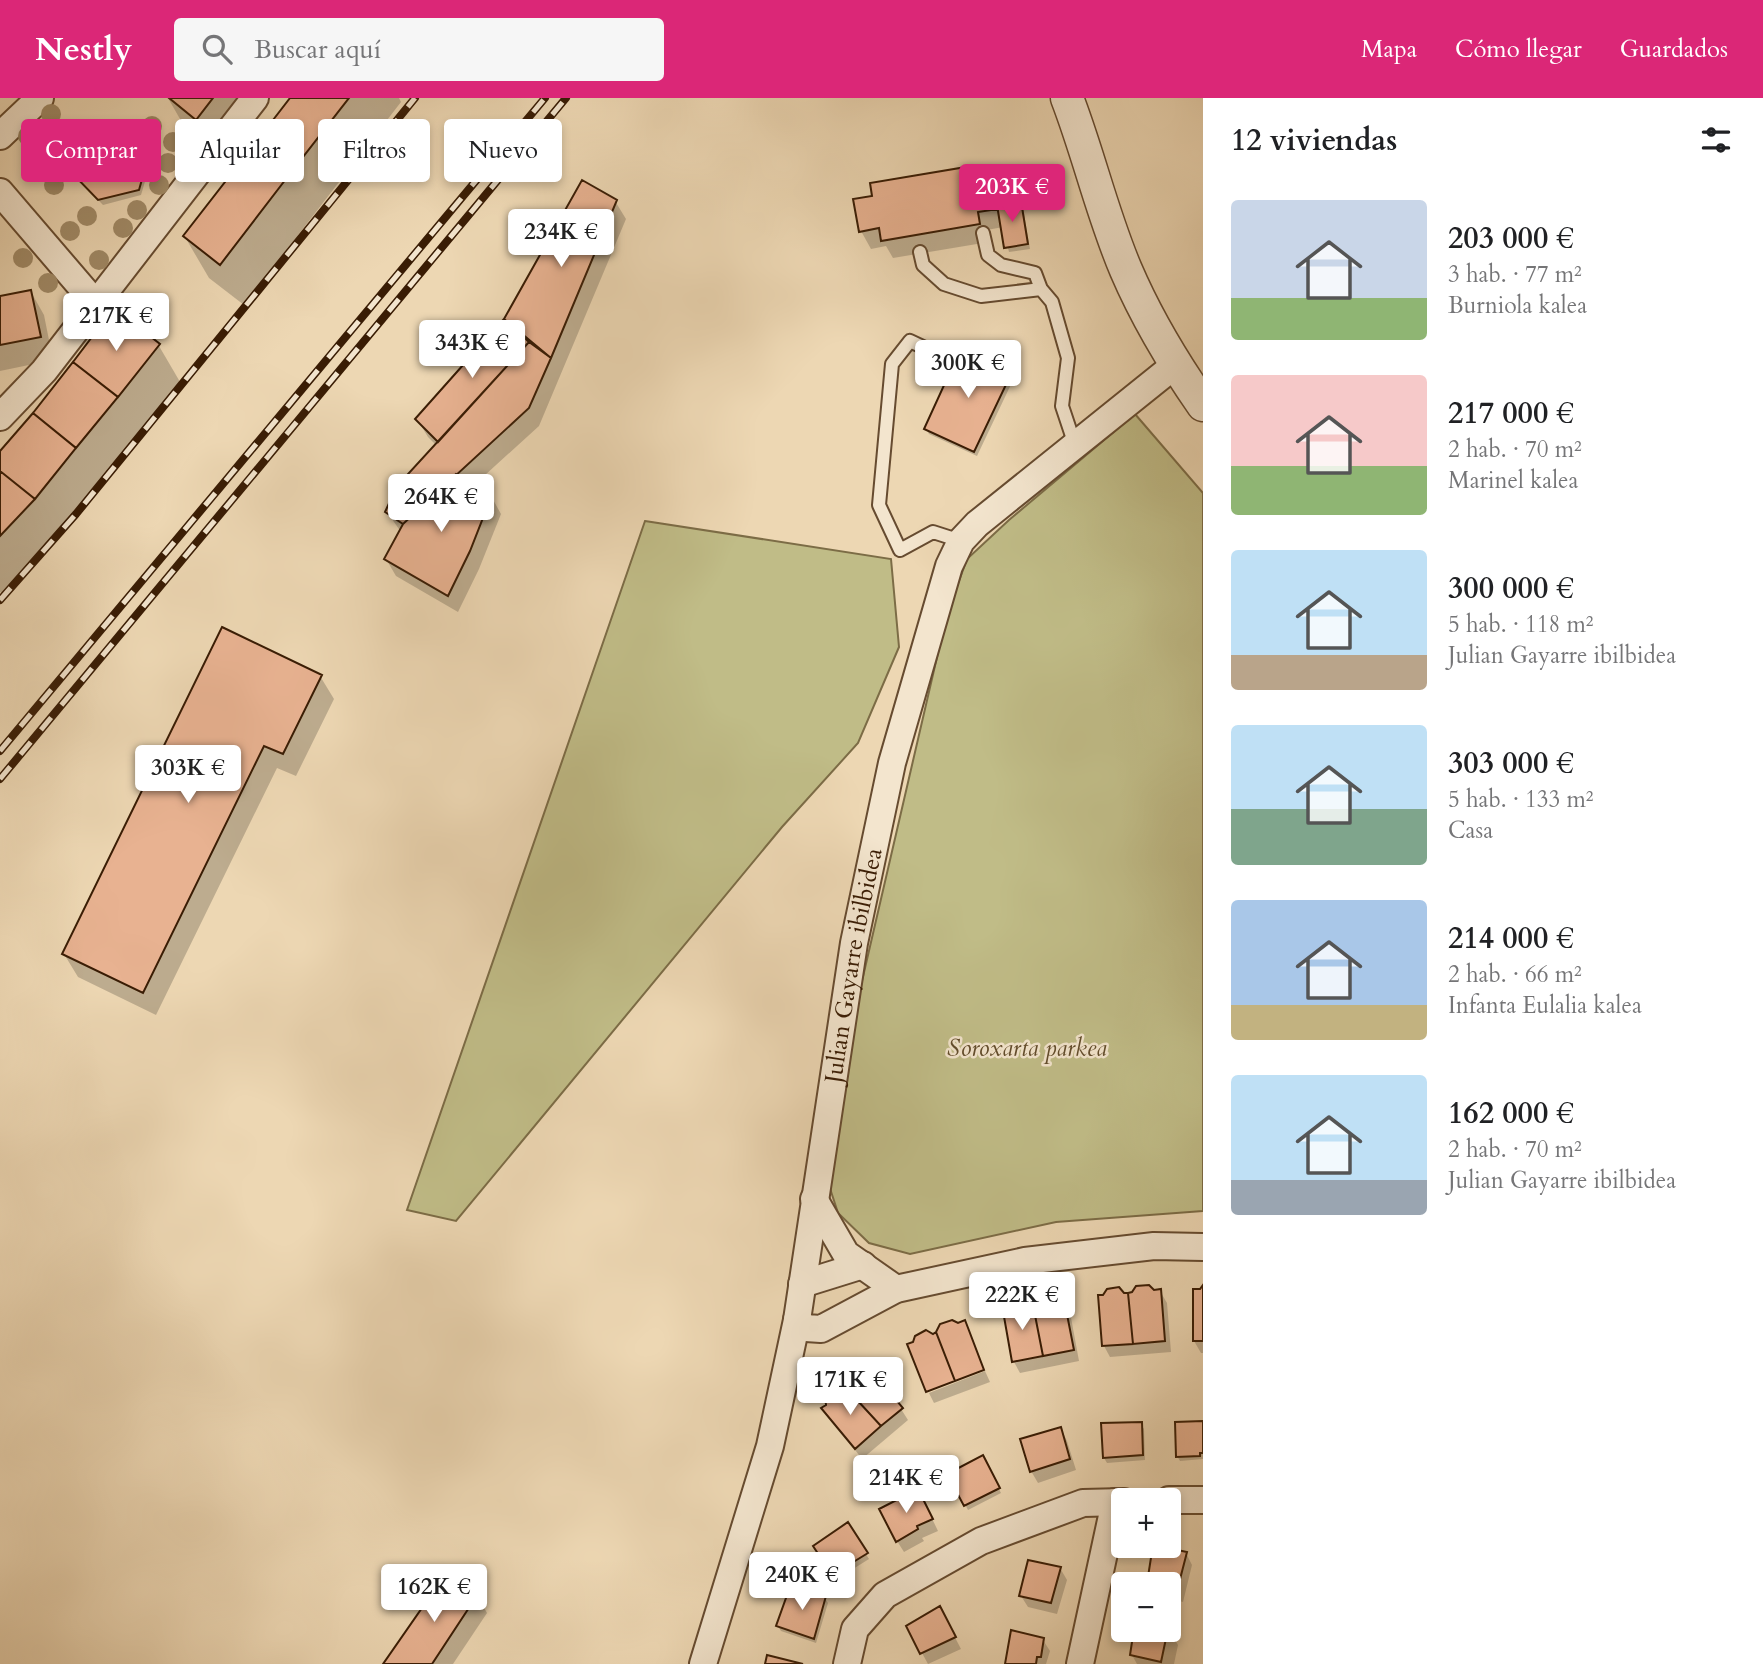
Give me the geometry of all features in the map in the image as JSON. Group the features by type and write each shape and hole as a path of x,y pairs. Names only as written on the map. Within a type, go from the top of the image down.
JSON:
{"street":[{"path":"0,136 40,98"},
{"path":"0,417 44,371 255,98"},
{"path":"1067,98 1126,269 1147,315 1175,365 1203,405"},
{"path":"0,192 96,304"},
{"name":"Julian Gayarre ibilbidea","path":"703,1664 770,1446 797,1320 854,943 892,763 949,566 961,541 976,524 1175,365"},
{"path":"814,1199 846,1254 896,1289"},
{"path":"797,1320 806,1328 821,1329 896,1289 1025,1261 1154,1246 1203,1247"},
{"path":"802,1284 863,1265"},
{"path":"1181,1500 1203,1500"},
{"path":"847,1664 855,1629 885,1595 981,1541 1083,1503 1111,1502"},
{"path":"1080,1664 1111,1535"}],"lane":[{"path":"983,233 988,255 1001,265 1035,273 1041,289 1052,302 1068,358 1062,406 1075,445"},
{"path":"920,252 923,265 944,284 981,296 1041,289"},
{"path":"948,359 910,341 892,364 878,505 900,550 933,532 961,541"}],"green space":[{"name":"Soroxarta parkea","path":"1135,414 1203,493 1203,1211 1056,1222 910,1254 869,1243 838,1213 825,1173 843,1063 947,614 967,559"},
{"path":"645,521 891,559 899,647 858,743 782,827 456,1221 407,1210"}],"building":[{"path":"169,98 213,98 195,119"},
{"path":"290,98 349,98 333,119 318,119 318,138 304,156 304,119 274,119"},
{"path":"972,166 974,177 992,174 998,209 978,212 980,224 881,241 879,228 859,232 853,199 872,196 870,183"},
{"path":"582,180 617,200 551,358 504,319"},
{"path":"81,182 141,182 139,190 98,200"},
{"path":"225,182 284,182 220,265 183,236"},
{"path":"1021,201 1028,244 1004,248 997,205"},
{"path":"31,290 41,337 0,345 0,296"},
{"path":"114,308 160,344 118,397 73,362"},
{"path":"504,319 529,342 438,442 415,419"},
{"path":"529,342 551,358 529,408 403,524 385,512 397,486"},
{"path":"961,348 1012,372 974,452 924,429"},
{"path":"73,362 118,397 76,448 33,413"},
{"path":"33,413 76,448 35,499 0,471 0,451"},
{"path":"0,471 35,499 0,536"},
{"path":"456,474 492,495 470,551 448,596 384,559 403,524"},
{"path":"222,627 322,675 283,754 264,746 143,993 62,954"},
{"path":"1149,1285 1154,1290 1161,1289 1165,1341 1133,1344 1128,1293 1136,1286"},
{"path":"1203,1285 1203,1341 1193,1341 1193,1289 1200,1289"},
{"path":"1119,1287 1124,1293 1128,1293 1133,1344 1102,1346 1098,1295 1103,1295 1107,1289"},
{"path":"1052,1296 1056,1300 1064,1299 1074,1350 1043,1356 1033,1305 1040,1298"},
{"path":"1023,1301 1029,1306 1033,1305 1043,1356 1012,1362 1003,1311 1008,1309 1011,1303"},
{"path":"952,1320 958,1323 965,1320 984,1370 955,1381 936,1332 940,1324"},
{"path":"926,1330 933,1334 936,1332 955,1381 926,1392 907,1344"},
{"path":"869,1368 903,1408 881,1426 846,1388 847,1379 856,1371 863,1373"},
{"path":"846,1388 881,1426 855,1449 821,1408 826,1405 825,1397 835,1389"},
{"path":"1203,1421 1203,1453 1200,1453 1200,1456 1176,1457 1175,1422"},
{"path":"1142,1422 1143,1455 1103,1458 1101,1423"},
{"path":"1061,1427 1070,1459 1030,1472 1020,1439"},
{"path":"983,1455 1000,1488 964,1506 947,1474"},
{"path":"918,1489 933,1519 917,1526 918,1529 896,1542 879,1509"},
{"path":"848,1522 868,1553 832,1575 813,1546"},
{"path":"1181,1551 1187,1552 1181,1575 1181,1572 1149,1572 1151,1558 1181,1558"},
{"path":"1028,1560 1061,1567 1051,1603 1019,1596"},
{"path":"447,1572 478,1594 432,1664 383,1664"},
{"path":"791,1584 826,1596 814,1639 776,1626"},
{"path":"940,1606 956,1637 920,1654 906,1626"},
{"path":"1011,1630 1044,1638 1041,1657 1037,1657 1036,1664 1005,1664"},
{"path":"1132,1642 1165,1642 1161,1662 1130,1655"},
{"path":"767,1655 803,1664 765,1664"}],"railway":[{"path":"0,600 76,514 415,98"},
{"path":"0,751 545,98"},
{"path":"0,779 566,98"}]}
